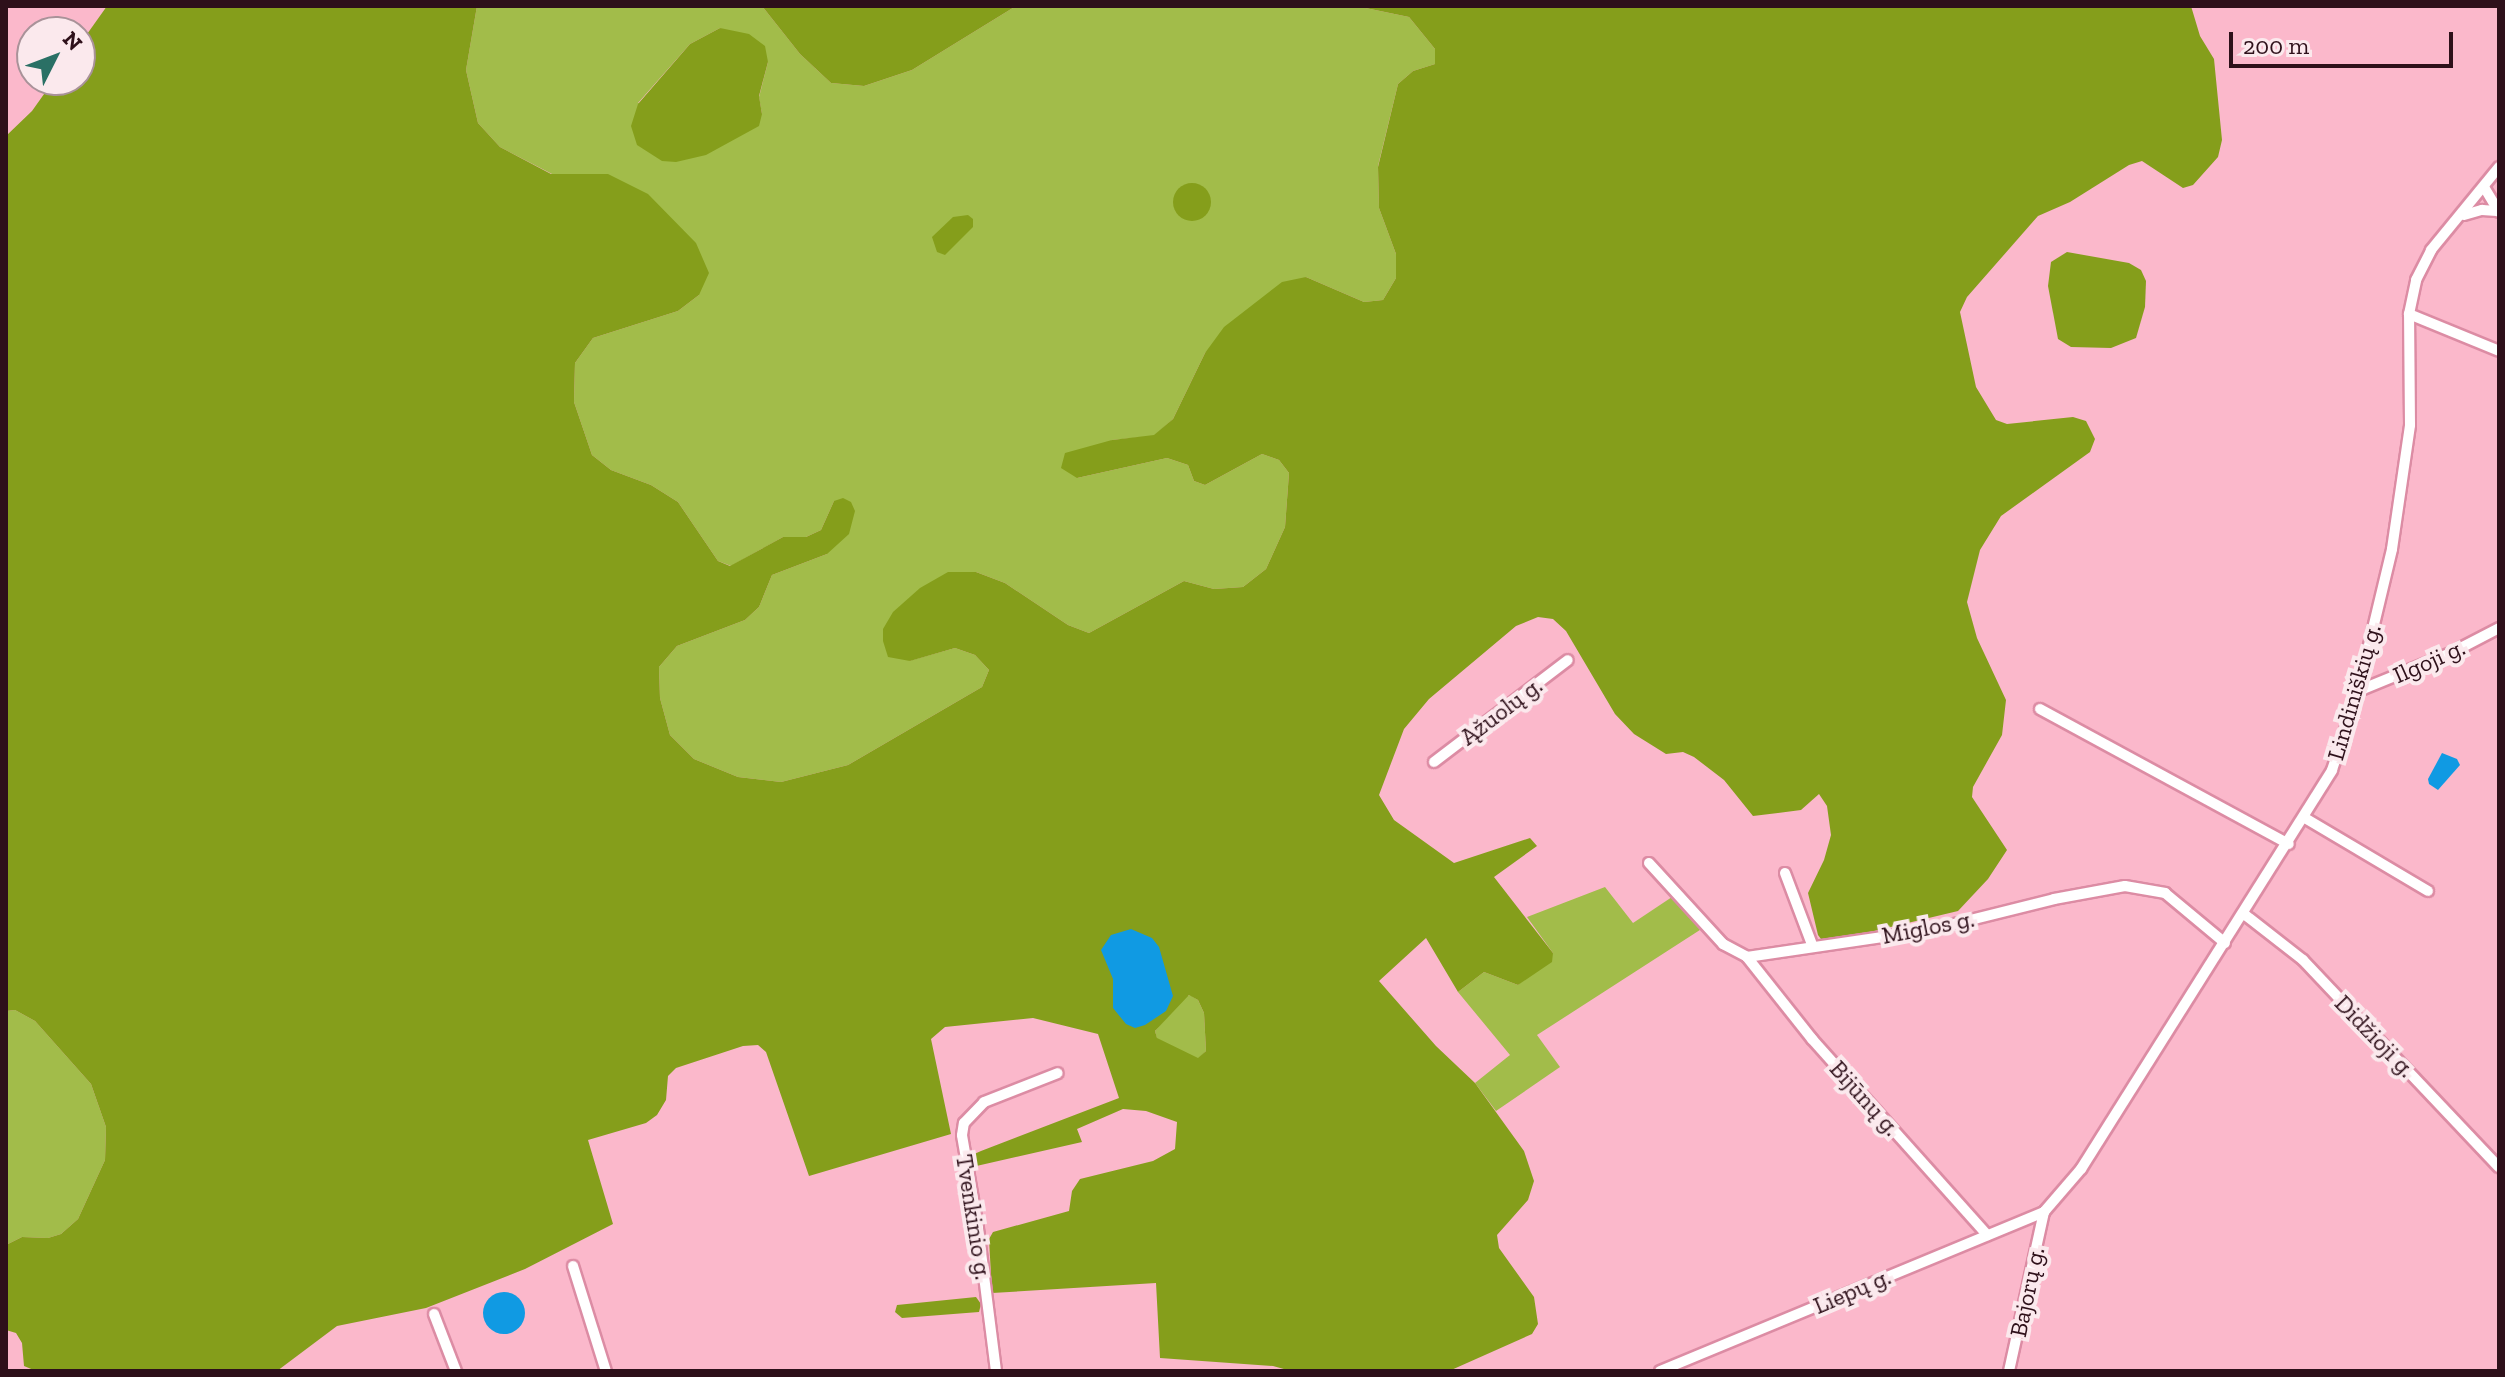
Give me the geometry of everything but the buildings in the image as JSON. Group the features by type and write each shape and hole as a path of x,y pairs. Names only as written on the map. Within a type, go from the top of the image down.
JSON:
{"street":[{"name":"Lindiniškių g.","path":"2044,1212 2081,1169 2289,844 2332,770 2358,691 2392,549 2410,425 2409,314 2420,268 2441,236 2462,215 2499,167"},
{"path":"2484,187 2498,211"},
{"path":"2462,215 2482,210 2498,211"},
{"path":"2409,314 2499,351"},
{"name":"Ilgoji g.","path":"2358,691 2451,653 2499,628"},
{"name":"Ąžuolų g.","path":"1434,762 1568,660"},
{"path":"2040,709 2289,844"},
{"path":"2305,818 2428,891"},
{"path":"1649,863 1723,944 1747,957"},
{"path":"1785,873 1813,947"},
{"name":"Miglos g.","path":"1747,957 1930,930 2054,899 2125,886 2165,893 2225,943"},
{"name":"Didžioji g.","path":"2244,914 2303,960 2499,1167"},
{"name":"Bijūnų g.","path":"1747,957 1812,1039 1987,1235"},
{"name":"Tvenkinio g.","path":"996,1371 978,1228 962,1135 964,1123 984,1102 1058,1073"},
{"name":"Liepų g.","path":"1660,1371 2044,1212"},
{"name":"Bajorų g.","path":"2009,1371 2044,1212"},
{"path":"573,1266 606,1371"},
{"path":"434,1314 456,1371"}],"green space":[{"path":"107,6 477,6 466,70 478,123 500,147 551,174 608,174 648,194 696,243 709,273 699,295 678,311 593,338 575,363 574,402 592,455 611,470 651,485 678,502 718,561 730,566 783,537 806,537 821,530 834,501 843,498 851,502 855,511 849,534 827,554 772,575 759,607 745,620 677,646 659,667 660,698 670,735 694,759 738,777 781,782 848,765 982,687 989,670 975,655 955,648 910,661 888,657 883,641 883,629 893,612 920,588 948,572 976,572 1005,583 1068,625 1089,633 1184,581 1214,589 1243,587 1266,569 1285,527 1289,473 1279,460 1262,454 1205,485 1194,481 1188,465 1167,458 1077,478 1061,468 1065,453 1112,440 1154,435 1173,419 1205,353 1224,327 1282,282 1306,277 1364,302 1383,300 1396,278 1396,254 1379,208 1378,167 1398,84 1413,71 1435,64 1435,49 1409,17 1356,6 2191,6 2200,36 2214,59 2222,140 2218,157 2193,185 2183,188 2142,161 2129,165 2070,202 2038,216 1967,297 1960,312 1976,387 1996,420 2007,424 2073,417 2086,421 2095,439 2090,452 2001,516 1980,550 1967,602 1977,638 2006,700 2002,735 1973,787 1972,797 2007,850 1988,879 1958,911 1824,943 1818,935 1808,893 1824,860 1831,835 1827,806 1819,794 1801,810 1753,816 1724,780 1694,757 1683,752 1666,754 1634,734 1615,714 1566,631 1553,619 1538,617 1516,626 1429,699 1404,729 1379,795 1394,820 1454,863 1530,838 1537,846 1494,877 1553,953 1552,962 1518,985 1484,972 1458,992 1426,938 1379,981 1436,1046 1475,1083 1524,1151 1534,1181 1528,1200 1497,1235 1499,1248 1534,1297 1538,1324 1532,1334 1449,1371 1291,1371 1273,1366 1160,1358 1156,1283 992,1293 989,1239 993,1232 1069,1211 1072,1191 1080,1179 1153,1161 1175,1149 1177,1122 1146,1111 1123,1109 1077,1129 1082,1142 972,1167 972,1155 1119,1098 1098,1034 1033,1018 945,1027 931,1039 951,1134 809,1176 766,1052 758,1045 743,1046 676,1068 668,1076 666,1100 657,1115 646,1123 588,1140 613,1224 525,1269 426,1308 337,1326 277,1371 36,1371 24,1366 22,1343 16,1333 6,1330 6,1245 22,1237 48,1238 61,1234 78,1219 105,1160 106,1127 91,1084 35,1021 15,1010 6,1011 6,136 43,96 96,96 96,21","holes":["1189,995 1198,1000 1204,1013 1206,1051 1198,1058 1157,1038 1155,1031"]},
{"path":"477,6 762,6 800,54 831,83 864,86 912,70 1016,6 1356,6 1409,17 1435,49 1435,64 1413,71 1398,84 1378,166 1379,208 1396,254 1396,278 1383,300 1364,302 1306,277 1205,353 1173,419 1154,436 1112,440 1077,478 1167,458 1188,465 1194,481 1205,485 1262,454 1279,460 1289,473 1285,527 1266,569 1243,587 1214,589 1184,581 1089,633 1068,625 1005,583 976,572 909,661 955,648 975,655 989,670 982,687 848,765 781,782 738,777 694,759 670,735 660,698 659,667 677,646 745,620 759,607 772,575 827,554 834,501 821,530 806,537 783,537 731,566 718,561 678,502 651,485 611,470 592,455 574,402 575,363 593,338 678,311 699,295 608,175 552,174 500,147 478,123 466,70","holes":["720,28 768,62 759,97 762,114 638,103 690,44"]},
{"path":"762,6 1016,6 912,70 864,86 831,83 800,54"},
{"path":"720,28 749,34 765,46 768,62 759,96 762,114 759,126 706,155 676,162 662,161 637,145 631,126 638,104 690,44"},
{"path":"1192,183 1205,189 1211,202 1205,215 1192,221 1179,215 1173,202 1179,189"},
{"path":"968,215 973,219 973,227 945,255 937,252 932,237 953,217"},
{"path":"2067,252 2129,263 2141,270 2146,281 2145,307 2136,338 2111,348 2071,347 2058,339 2048,286 2051,262"},
{"path":"1605,887 1633,923 1675,895 1703,928 1537,1035 1560,1067 1496,1111 1475,1083 1510,1055 1458,992 1484,972 1518,985 1553,953 1527,917"},
{"path":"1190,995 1198,1000 1204,1013 1206,1051 1198,1059 1157,1039 1155,1031 1184,997"},
{"path":"15,1010 35,1021 91,1084 106,1127 105,1160 78,1219 61,1234 48,1238 22,1237 6,1245 6,1011"},
{"path":"976,1297 981,1304 979,1312 902,1318 895,1312 897,1305"}],"water":[{"path":"2442,753 2457,759 2460,765 2438,790 2429,784 2428,779"},
{"path":"1131,929 1152,938 1159,947 1173,996 1166,1011 1135,1028 1126,1024 1113,1008 1113,979 1101,950 1111,935"},
{"path":"504,1292 519,1298 525,1313 519,1328 504,1334 489,1328 483,1313 489,1298"}]}
